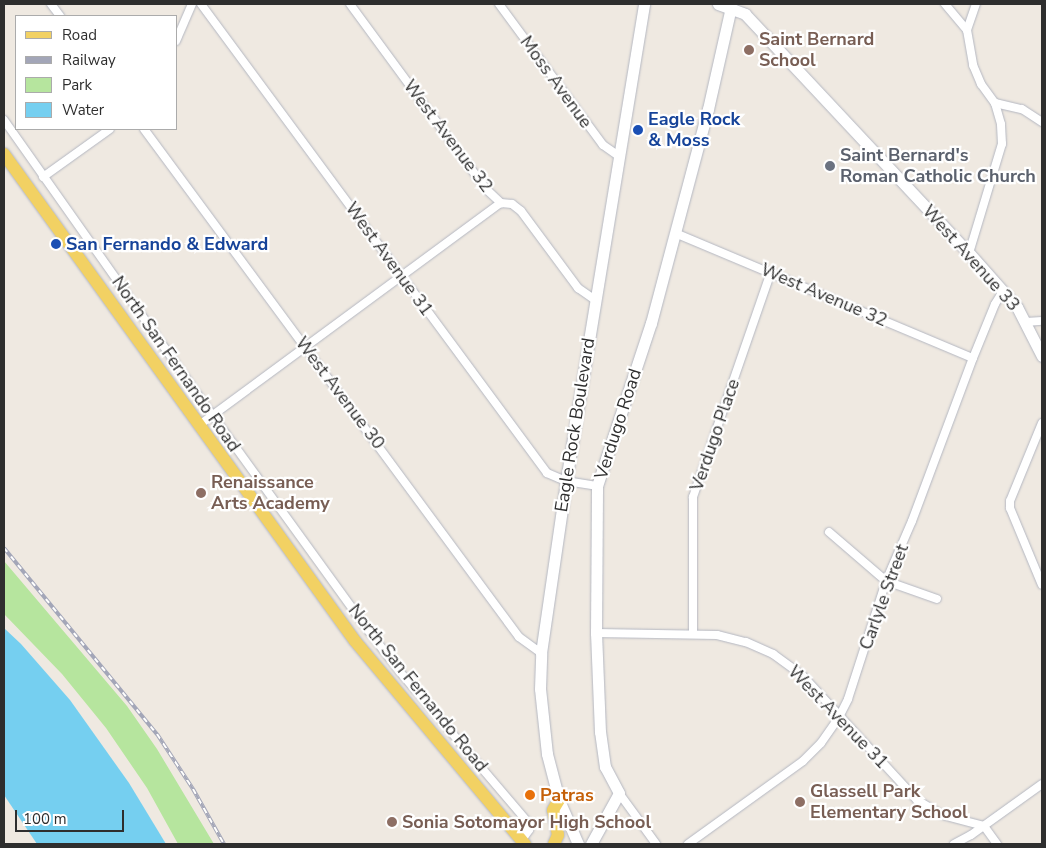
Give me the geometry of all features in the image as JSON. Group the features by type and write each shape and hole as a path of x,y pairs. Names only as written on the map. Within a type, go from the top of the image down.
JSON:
{"main road":[{"name":"North San Fernando Road","path":"4,154 198,426 355,641 525,843"},
{"path":"554,844 558,835 553,810 559,800"}],"street":[{"path":"51,4 59,15"},
{"path":"178,36 192,4"},
{"name":"West Avenue 31","path":"201,4 548,473 566,481 597,486"},
{"name":"West Avenue 32","path":"350,4 486,189 501,202 512,204 522,211 578,288 595,300"},
{"name":"Moss Avenue","path":"499,4 603,145 619,156"},
{"name":"Eagle Rock Boulevard","path":"578,844 559,800 547,754 540,689 541,653 566,481 644,4"},
{"name":"West Avenue 33","path":"718,4 731,5 746,14 969,253 1017,307 1042,356"},
{"path":"945,4 967,30"},
{"path":"969,253 1002,144 1002,124 995,104 980,84 973,65 967,30 976,4"},
{"name":"Verdugo Road","path":"619,793 611,781 602,755 596,633 597,486 651,324 708,108 731,5"},
{"path":"995,104 1022,109 1042,122"},
{"name":"North San Fernando Road","path":"4,120 213,416 368,630 400,672 528,821 529,830 525,843"},
{"path":"43,177 109,130"},
{"name":"West Avenue 30","path":"145,130 444,532 519,637 541,653"},
{"path":"198,426 306,349 501,202"},
{"name":"West Avenue 32","path":"675,233 973,358"},
{"name":"Verdugo Place","path":"693,634 693,497 771,272"},
{"name":"Carlyle Street","path":"688,844 804,760 821,743 839,717 851,692 886,581 912,521 973,358 995,304 1003,291"},
{"path":"1026,322 1042,322"},
{"path":"1042,422 1010,502 1010,508 1042,584"},
{"path":"829,532 886,581 937,599"},
{"name":"West Avenue 31","path":"596,633 693,634 734,638 773,654 802,675 839,717 922,804 942,815 984,826"},
{"path":"954,844 984,826 1042,784"},
{"path":"591,844 619,793 656,844"},
{"path":"984,826 997,844"}],"green space":[{"path":"4,561 127,706 157,749 214,844 178,844 147,788 106,728 62,674 4,614"}],"water":[{"path":"4,628 21,644 70,700 129,783 166,844 37,844 4,795"}],"railway":[{"path":"4,548 157,734 193,789 224,844"}],"place":[{"name":"Saint Bernard School","path":"749,50"},
{"name":"Eagle Rock & Moss","path":"638,130"},
{"name":"Saint Bernard's Roman Catholic Church","path":"830,166"},
{"name":"San Fernando & Edward","path":"56,244"},
{"name":"Renaissance Arts Academy","path":"201,493"},
{"name":"Patras","path":"530,795"},
{"name":"Glassell Park Elementary School","path":"800,802"},
{"name":"Sonia Sotomayor High School","path":"392,822"}]}
